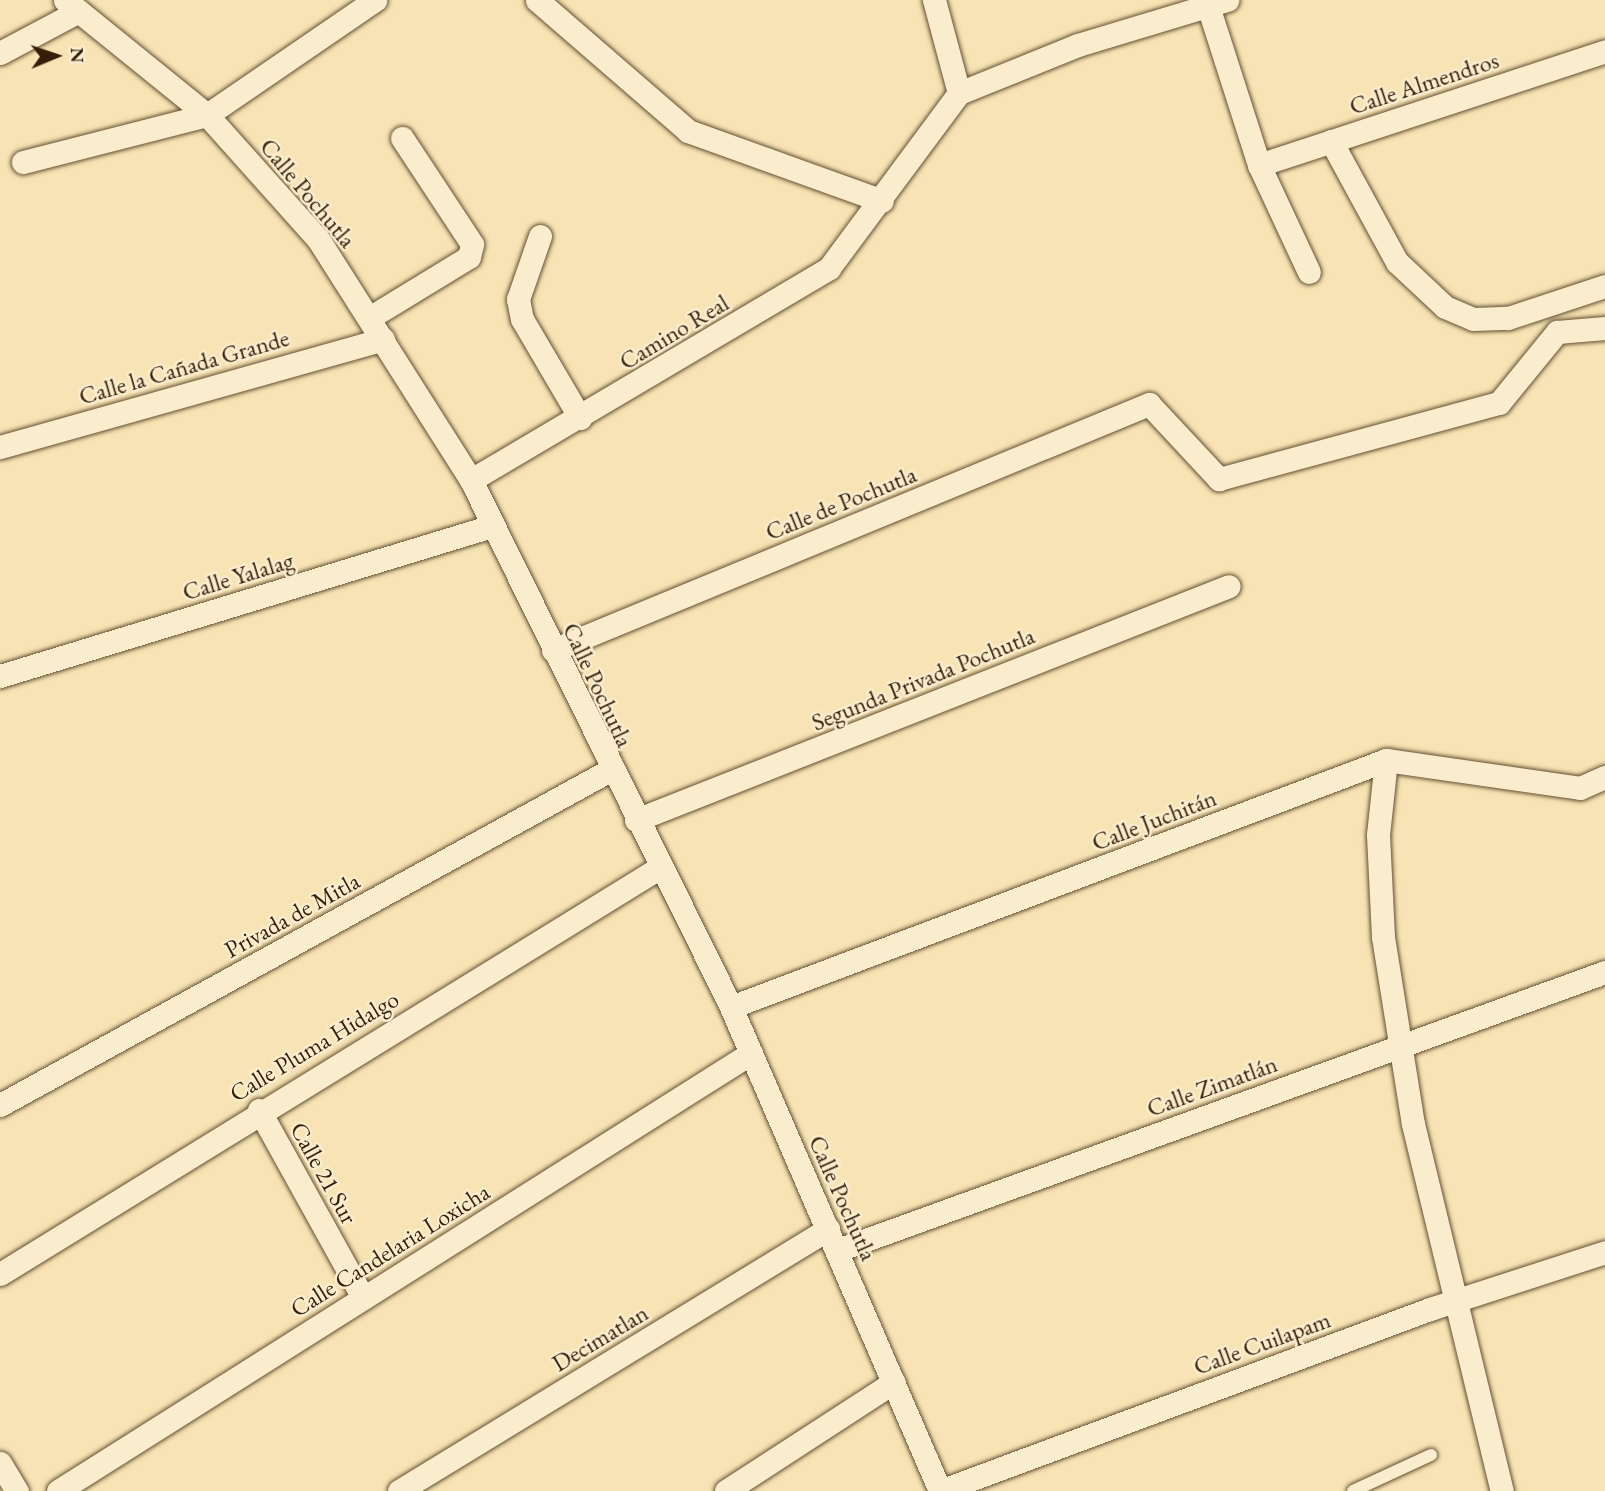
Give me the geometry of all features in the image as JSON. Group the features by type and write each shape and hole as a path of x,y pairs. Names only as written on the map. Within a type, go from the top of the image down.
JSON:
{"street":[{"path":"23,162 206,115 375,0"},
{"path":"537,0 688,131 882,201"},
{"path":"934,0 959,93 1078,44 1217,3 1259,165 1309,272"},
{"path":"0,53 72,6"},
{"name":"Calle Pochutla","path":"72,6 206,115 318,239 471,480 610,770 731,1007 940,1491"},
{"name":"Calle Almendros","path":"1259,165 1605,51"},
{"name":"Camino Real","path":"471,480 829,268 882,201 959,93"},
{"path":"369,318 469,257 472,244 402,138"},
{"path":"1331,141 1397,262 1445,307 1473,319 1546,308 1605,286"},
{"path":"540,236 518,299 522,319 579,418"},
{"path":"1546,308 1557,332 1605,328"},
{"name":"Calle de Pochutla","path":"553,650 1149,404 1219,479 1499,403 1557,332"},
{"name":"Calle la Cañada Grande","path":"0,446 383,339"},
{"name":"Calle Yalalag","path":"0,676 492,526"},
{"name":"Segunda Privada Pochutla","path":"636,820 1229,586"},
{"path":"1386,760 1378,835 1383,937 1405,1044 1413,1124 1458,1300 1502,1491"},
{"name":"Calle Juchitán","path":"731,1007 1386,760 1580,788 1605,777"},
{"name":"Privada de Mitla","path":"0,1105 610,770"},
{"name":"Calle Pluma Hidalgo","path":"0,1274 259,1110 659,868"},
{"name":"Calle Zimatlán","path":"833,1240 1405,1044 1605,972"},
{"name":"Calle Candelaria Loxicha","path":"58,1491 751,1052"},
{"name":"Calle 21 Sur","path":"259,1110 363,1298"},
{"name":"Decimatlan","path":"399,1491 833,1240"},
{"name":"Calle Cuilapam","path":"940,1491 1458,1300 1605,1252"},
{"path":"726,1491 894,1382"},
{"path":"0,1463 17,1491"}],"lane":[{"path":"1353,1491 1431,1455"}]}
